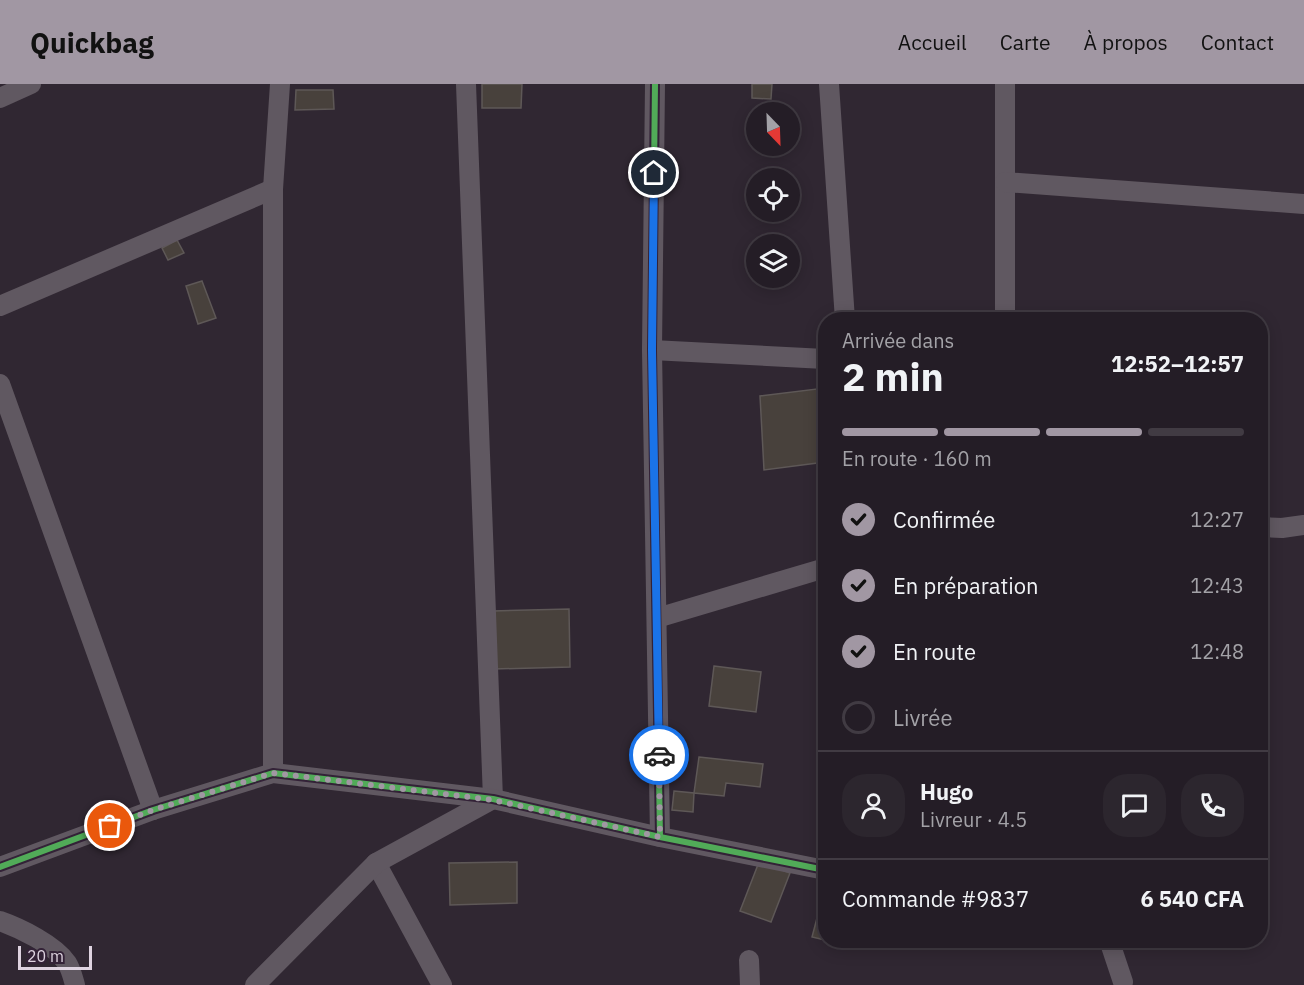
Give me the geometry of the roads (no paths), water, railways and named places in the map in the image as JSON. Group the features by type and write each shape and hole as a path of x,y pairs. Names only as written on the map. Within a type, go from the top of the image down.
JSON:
{"street":[{"path":"0,98 31,84"},
{"path":"273,773 273,189 280,84"},
{"path":"466,84 493,800"},
{"path":"655,84 652,350 660,837"},
{"path":"829,84 844,312"},
{"path":"1005,84 1005,312"},
{"path":"1005,182 1304,204"},
{"path":"0,306 273,189"},
{"path":"652,350 818,359"},
{"path":"0,384 153,810"},
{"path":"1268,527 1304,525"},
{"path":"657,618 818,570"},
{"path":"0,867 153,810 273,773 493,800 818,869"},
{"path":"255,985 376,863 493,800"},
{"path":"376,863 442,985"},
{"path":"0,921 43,941 67,963 75,985"},
{"path":"1112,948 1123,982"},
{"path":"749,960 750,985"},
{"path":"255,985 279,985"}]}
